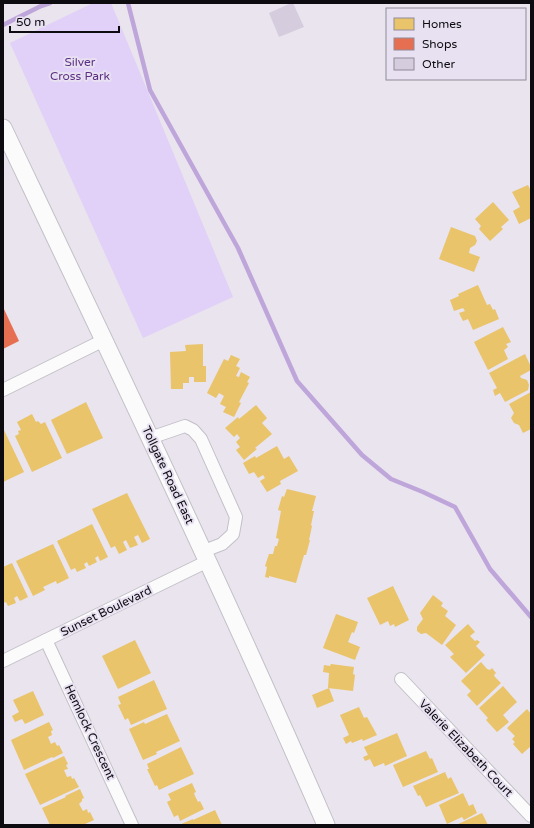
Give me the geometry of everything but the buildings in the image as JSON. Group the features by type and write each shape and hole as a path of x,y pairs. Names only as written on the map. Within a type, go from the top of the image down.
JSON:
{"street":[{"name":"Tollgate Road East","path":"3,128 206,556 281,720 326,825"},
{"path":"3,390 104,340"},
{"name":"Sunset Boulevard","path":"3,661 206,556 233,534 236,517 201,439 193,430 185,426 150,438"},
{"name":"Hemlock Crescent","path":"46,640 132,825"},
{"name":"Valerie Elizabeth Court","path":"401,679 531,816"}],"green space":[{"name":"Silver Cross Park","path":"93,3 111,3 233,297 143,338 10,43"}],"waterway":[{"path":"3,25 50,3"},
{"path":"128,3 150,90 238,248 297,381 362,455 391,479 455,507 490,569 531,617"}]}
